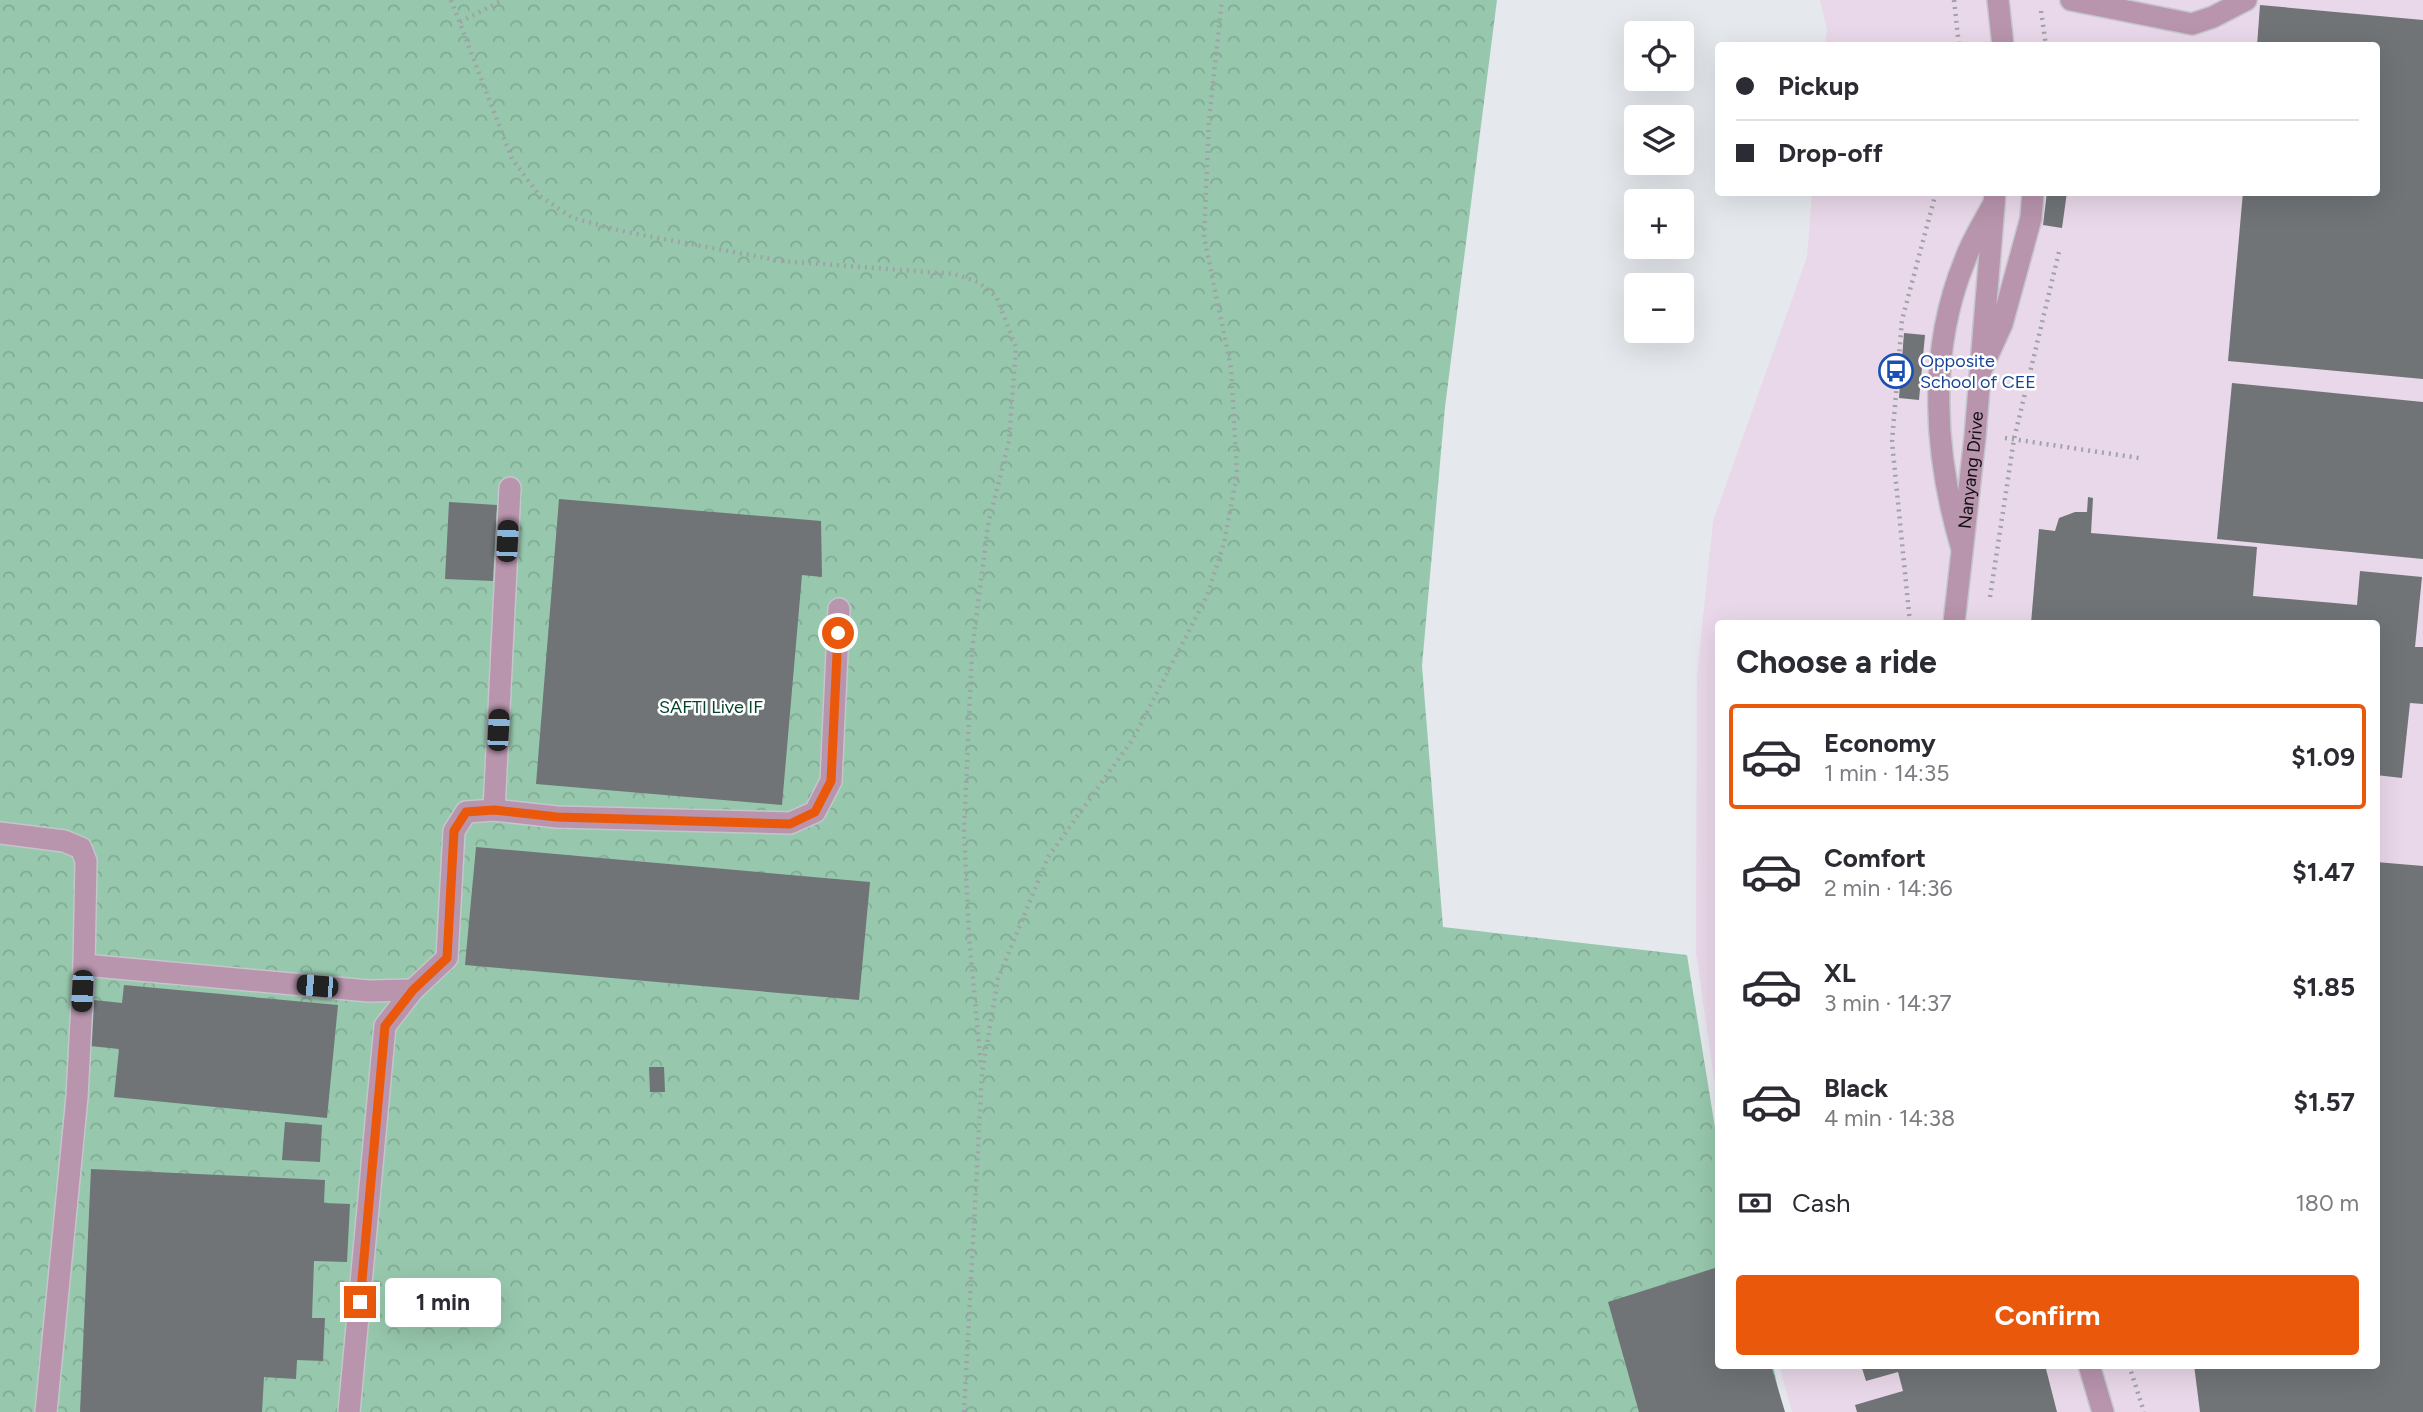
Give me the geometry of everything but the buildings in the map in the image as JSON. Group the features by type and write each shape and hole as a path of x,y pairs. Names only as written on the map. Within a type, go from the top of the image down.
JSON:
{"street":[{"path":"2071,0 2192,24 2213,17 2246,0"},
{"path":"1999,8 2003,42"},
{"path":"1999,8 2010,42"},
{"path":"1979,373 2002,324 2031,218 2033,196"},
{"path":"1962,549 1952,516 1941,460 1937,391 1943,331 1964,260 1995,197"},
{"name":"Nanyang Drive","path":"1954,620 1975,437 1995,197"},
{"path":"494,810 510,488"},
{"path":"349,1412 385,1026 413,990 447,958 454,831 466,812 494,810 557,817 790,824 815,812 831,781 839,609"},
{"path":"0,834 64,841 81,848 86,861 77,1097 46,1412"},
{"path":"84,965 369,991 413,990"},
{"path":"2090,1369 2103,1412"}],"path":[{"path":"451,0 512,159 540,196 573,218 626,232 782,261 954,274 978,282 996,296 1016,347 1009,440 989,525 972,651 964,831 969,936 982,1073"},
{"path":"460,22 503,0"},
{"path":"964,1412 982,1073 998,979 1048,858 1133,739 1207,596 1224,542 1237,474 1231,368 1204,237 1209,120 1222,0"},
{"path":"1954,0 1959,42"},
{"path":"2040,0 2045,42"},
{"path":"1910,620 1892,442 1902,320 1935,196"},
{"path":"1989,610 2014,439 2059,252"},
{"path":"2014,439 2139,458"},
{"path":"2130,1369 2144,1412"}],"shaded area":[{"path":"1820,0 2423,0 2423,1412 1792,1412 1780,1369 2380,1369 2380,620 1715,620 1715,1085 1696,953 1697,675 1713,521 1807,257 1812,196 2380,196 2380,42 1825,42 1827,30"}],"green space":[{"name":"SAFTI Live IF","path":"0,0 1497,0 1445,407 1422,666 1443,927 1687,955 1715,1128 1715,1369 1774,1369 1783,1412 0,1412"}],"place":[{"name":"Opposite School of CEE","path":"1896,371"}],"route":[{"path":"360,1302 385,1026 413,990 447,958 454,831 466,812 494,810 557,817 790,824 815,812 831,781 838,633"}]}
